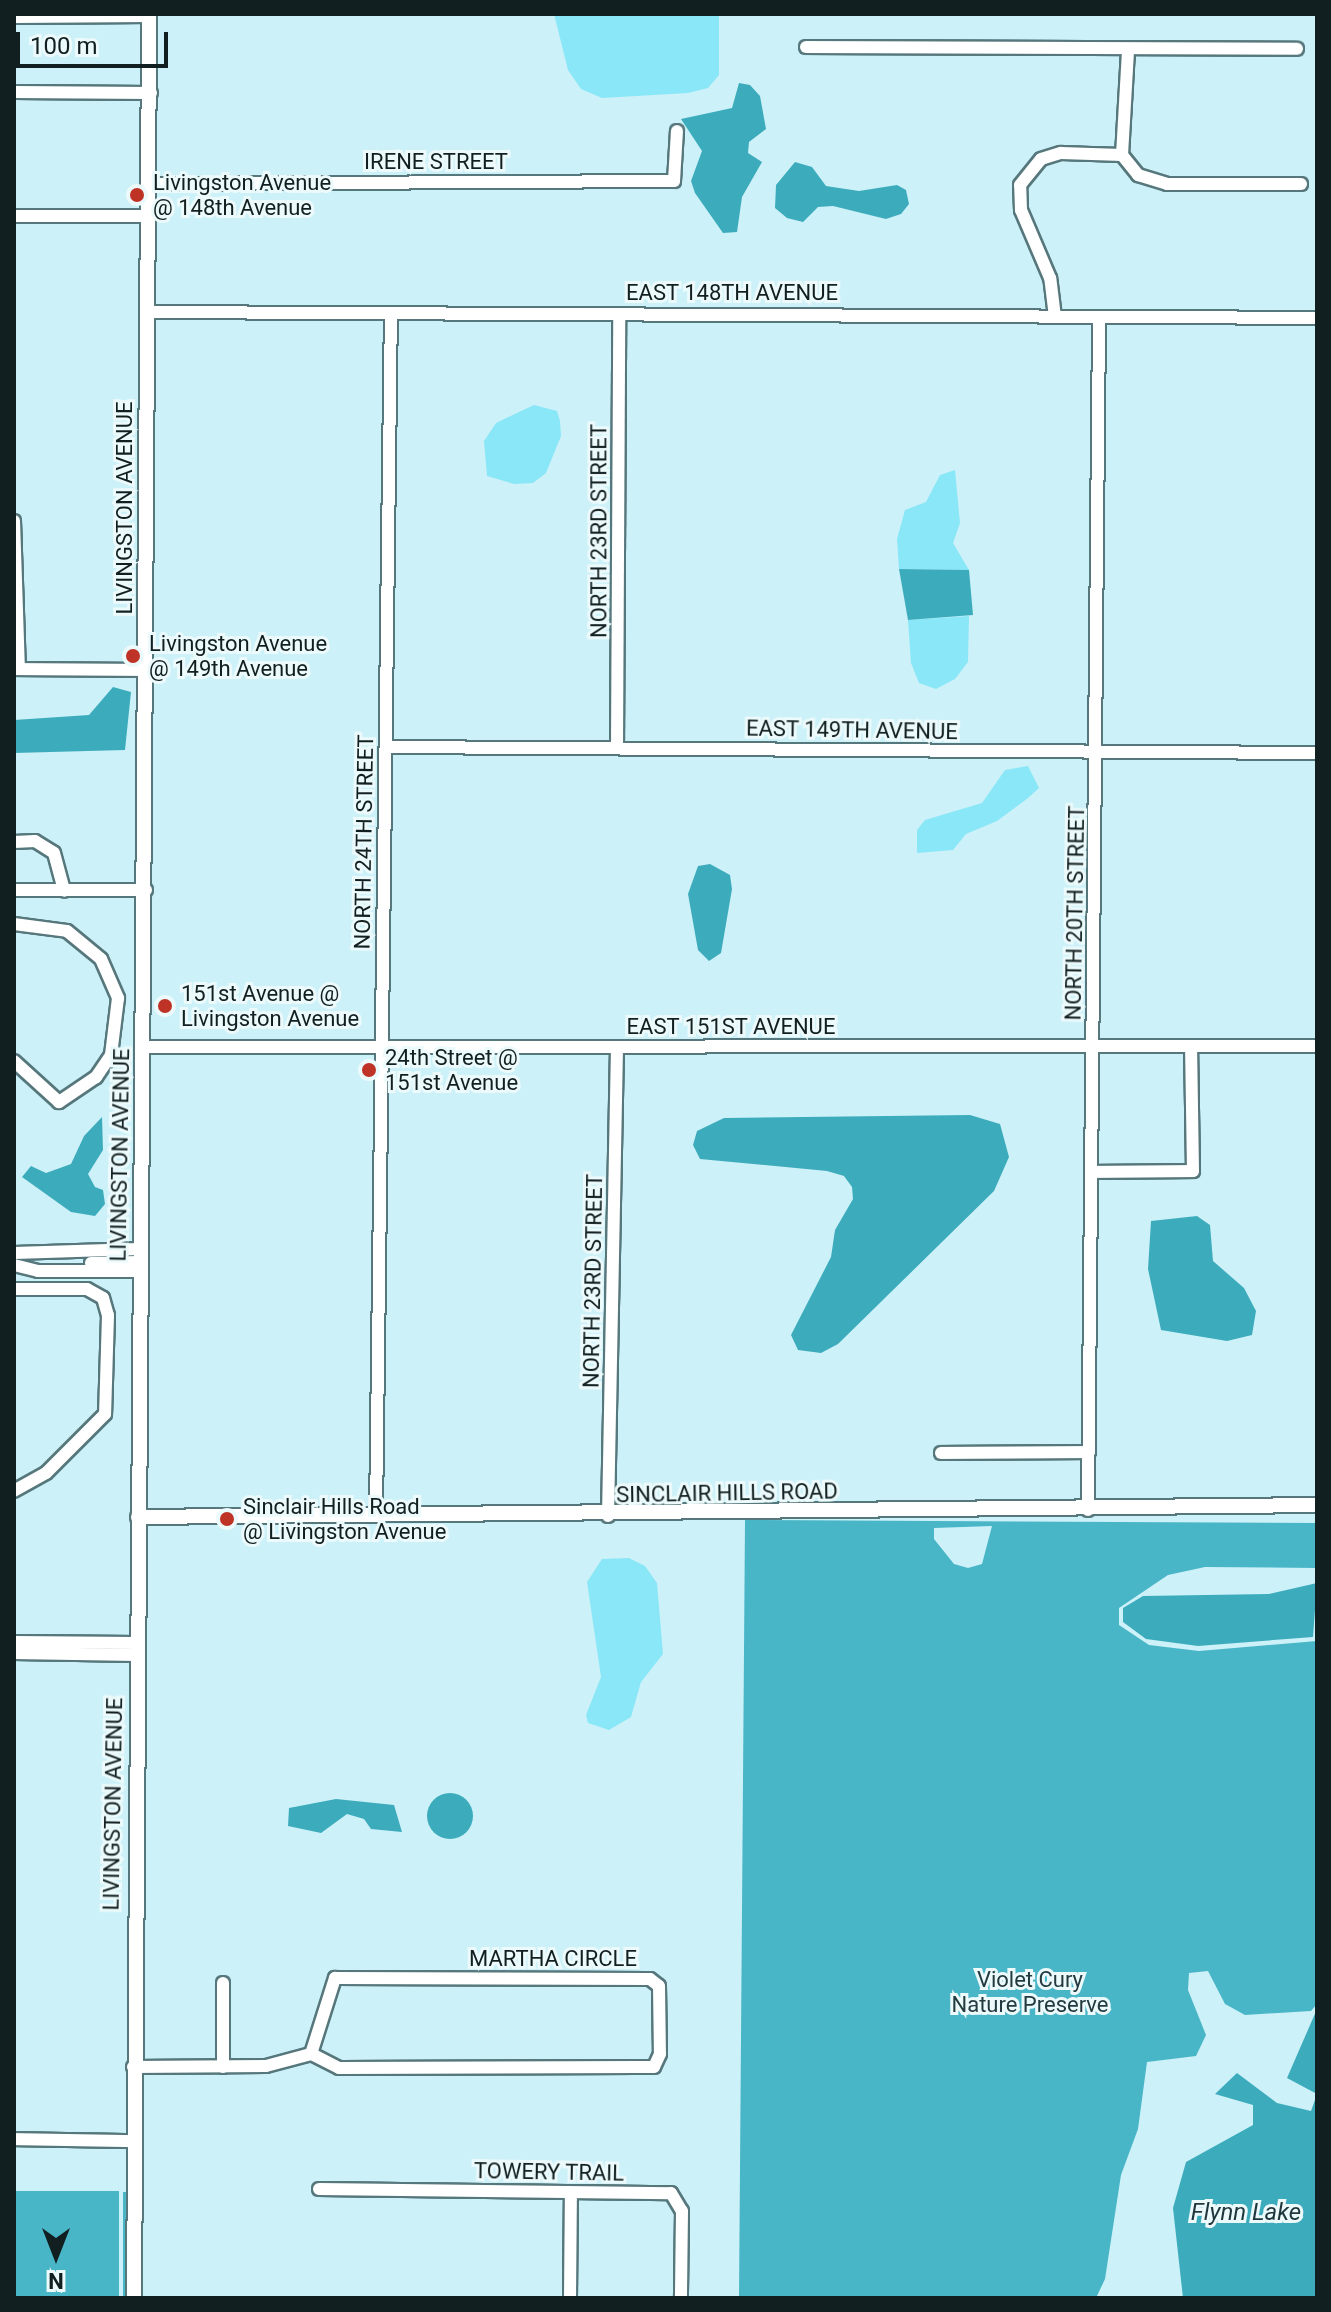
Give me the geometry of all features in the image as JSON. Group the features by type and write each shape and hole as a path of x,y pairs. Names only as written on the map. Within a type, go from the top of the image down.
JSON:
{"street":[{"path":"14,17 149,15"},
{"name":"LIVINGSTON AVENUE","path":"134,2298 139,1261 145,1047 149,15"},
{"path":"806,47 1297,49"},
{"path":"1128,50 1122,155 1138,175 1156,183 1301,184"},
{"path":"14,92 151,93"},
{"name":"IRENE STREET","path":"150,184 674,181 677,131"},
{"path":"1055,317 1050,278 1025,227 1020,185 1032,166 1051,154 1122,155"},
{"path":"14,216 150,216"},
{"name":"EAST 148TH AVENUE","path":"148,312 1317,318"},
{"name":"NORTH 24TH STREET","path":"376,1516 391,313"},
{"name":"NORTH 23RD STREET","path":"617,748 619,314"},
{"name":"NORTH 20TH STREET","path":"1088,1510 1092,1045 1099,753 1099,317"},
{"path":"14,521 18,527 16,669 146,670"},
{"name":"EAST 149TH AVENUE","path":"386,747 1317,753"},
{"path":"14,842 35,841 54,853 64,891"},
{"path":"14,890 146,890"},
{"path":"14,924 67,931 101,959 118,998 111,1055 96,1077 59,1102 14,1061"},
{"path":"1092,1172 1193,1171 1191,1046"},
{"name":"EAST 151ST AVENUE","path":"145,1047 382,1050 1317,1046"},
{"name":"NORTH 23RD STREET","path":"608,1516 617,1048"},
{"path":"14,1253 139,1261"},
{"path":"14,1263 139,1261"},
{"path":"14,1289 87,1289 103,1298 108,1315 108,1392 105,1414 90,1432 46,1473 14,1491"},
{"path":"941,1453 1089,1452"},
{"name":"SINCLAIR HILLS ROAD","path":"138,1517 608,1516 1317,1505"},
{"path":"14,1642 136,1649"},
{"path":"14,1653 136,1649"},
{"name":"MARTHA CIRCLE","path":"335,1978 650,1979 659,1986 660,2054 654,2067 339,2068 311,2054 335,1978"},
{"path":"223,1983 223,2067"},
{"path":"133,2067 266,2066 311,2054"},
{"path":"14,2139 133,2141"},
{"name":"TOWERY TRAIL","path":"319,2189 671,2193 682,2211 681,2298"},
{"path":"570,2298 571,2193"}],"shaded area":[{"path":"554,14 719,14 719,75 708,88 688,93 602,98 581,89 568,70"},
{"path":"534,405 557,411 560,421 561,436 546,473 533,483 514,484 487,476 484,441 496,423"},
{"path":"955,470 960,523 953,543 969,570 899,569 897,539 905,510 926,502 940,475"},
{"path":"969,616 968,662 955,679 936,689 919,683 911,663 908,620"},
{"path":"1028,766 1039,788 1028,798 997,821 966,834 953,850 917,853 917,830 925,820 982,803 1005,770"},
{"path":"629,1558 645,1566 657,1583 663,1654 641,1682 631,1717 609,1730 588,1723 586,1715 601,1677 587,1582 602,1559"}],"green space":[{"name":"Violet Cury Nature Preserve","path":"745,1520 1317,1523 1317,1568 1205,1567 1168,1575 1119,1608 1119,1625 1149,1645 1199,1651 1317,1641 1317,2004 1311,2011 1245,2015 1225,2004 1208,1971 1189,1973 1188,1990 1206,2035 1196,2056 1147,2062 1138,2129 1121,2175 1105,2279 1096,2298 739,2298","holes":["992,1526 982,1564 968,1568 954,1564 934,1539 934,1528"]},
{"path":"14,2191 119,2191 119,2298 14,2298"},
{"path":"123,2192 128,2192 128,2298 123,2298"}],"water":[{"path":"739,83 750,85 760,96 766,129 749,142 748,153 762,162 742,197 737,232 723,233 695,193 691,181 702,151 681,119 732,108"},
{"path":"795,162 812,167 826,186 859,191 897,185 906,190 909,204 901,214 886,219 833,206 818,207 803,222 787,218 775,208 776,185"},
{"path":"899,569 969,570 973,615 908,620"},
{"path":"113,687 131,692 125,750 14,753 14,720 89,715"},
{"path":"710,864 730,875 732,889 721,953 709,961 698,950 688,894 698,866"},
{"path":"970,1115 1000,1124 1009,1157 994,1191 838,1344 821,1353 798,1350 791,1335 831,1257 835,1230 853,1199 852,1187 844,1176 827,1171 700,1159 693,1145 697,1131 724,1118"},
{"path":"102,1117 103,1150 88,1174 95,1187 103,1190 105,1204 95,1216 71,1212 22,1177 31,1166 46,1173 71,1164 84,1136"},
{"path":"1197,1216 1210,1225 1213,1261 1244,1288 1256,1311 1252,1335 1227,1341 1161,1330 1148,1269 1151,1221"},
{"path":"1317,1583 1313,1637 1198,1646 1146,1639 1123,1622 1123,1608 1143,1596 1269,1594"},
{"path":"450,1793 466,1800 473,1816 466,1832 450,1839 434,1832 427,1816 434,1800"},
{"path":"336,1799 394,1805 402,1832 371,1829 364,1819 347,1814 321,1833 288,1826 289,1808"},
{"path":"1317,2009 1317,2094 1287,2078"},
{"name":"Flynn Lake","path":"1237,2073 1277,2103 1311,2111 1317,2094 1317,2298 1183,2298 1173,2208 1186,2162 1253,2125 1253,2105 1215,2094"}],"place":[{"name":"Livingston Avenue @ 148th Avenue","path":"137,195"},
{"name":"Livingston Avenue @ 149th Avenue","path":"133,656"},
{"name":"151st Avenue @ Livingston Avenue","path":"165,1006"},
{"name":"24th Street @ 151st Avenue","path":"369,1070"},
{"name":"Sinclair Hills Road @ Livingston Avenue","path":"227,1519"}]}
